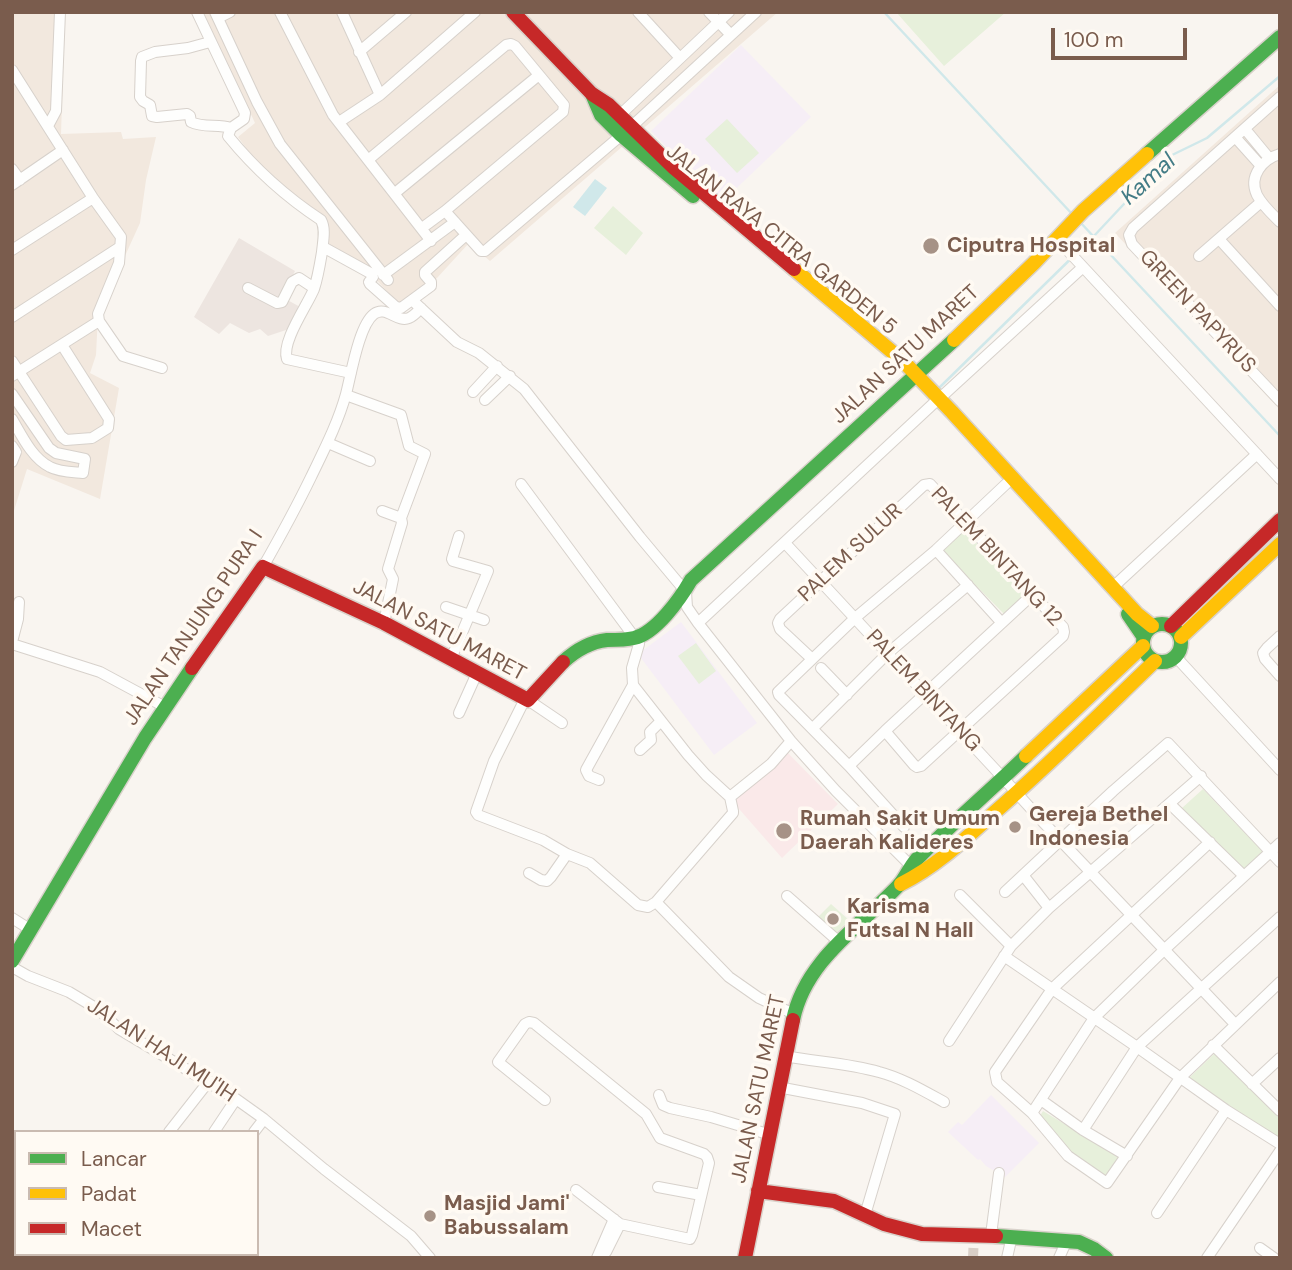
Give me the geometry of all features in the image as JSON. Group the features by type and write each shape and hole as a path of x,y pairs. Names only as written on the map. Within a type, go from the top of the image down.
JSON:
{"street":[{"path":"48,126 56,111 60,12"},
{"path":"197,12 245,113 244,119 242,123 231,128 195,124 187,114 153,117 150,105 141,97 141,61 145,55 210,42"},
{"path":"230,12 216,15 280,144 386,278 455,222"},
{"path":"280,12 328,107 431,241"},
{"path":"342,12 380,95"},
{"path":"359,52 406,12"},
{"path":"339,122 380,95 475,12"},
{"name":"JALAN RAYA CITRA GARDEN 5","path":"513,12 592,94 605,101 620,115 626,131 668,176 899,363 1137,614 1146,636"},
{"path":"638,12 680,58"},
{"path":"709,12 730,35"},
{"path":"620,115 729,12"},
{"path":"445,211 481,251 485,251 626,131 756,12"},
{"name":"JALAN SATU MARET","path":"263,567 384,623 526,700 584,646 602,640 636,638 646,634 685,592 691,580 1060,241 1083,211 1280,37"},
{"path":"368,160 506,45 515,46 564,105 563,112 422,228"},
{"path":"12,70 93,198 121,237 119,263 98,314 99,321 123,356 162,368"},
{"path":"395,193 539,75"},
{"name":"JALAN RAYA CITRA GARDEN 5","path":"592,94 601,115 674,168 903,361 910,377"},
{"name":"GREEN PAPYRUS","path":"1280,97 1133,228 1129,235 1132,244 1280,401"},
{"path":"231,128 228,136 245,157 294,202 323,223 319,272 288,341 285,356 293,361 351,373"},
{"path":"1245,129 1265,162"},
{"path":"1236,137 1265,162"},
{"path":"12,169 16,183 64,150"},
{"path":"1280,154 1265,162 1256,173 1254,184 1261,202 1280,222"},
{"path":"12,250 93,198"},
{"name":"GREEN PAPYRUS","path":"1199,256 1261,202"},
{"path":"323,247 372,274 370,284 397,308 403,307 431,285 425,272 466,235"},
{"path":"1219,239 1280,306"},
{"path":"1060,241 1280,479"},
{"path":"12,317 120,247"},
{"path":"698,623 1080,263"},
{"path":"248,288 277,303 282,302 292,282 299,278 314,288"},
{"path":"412,300 457,342 479,353 524,389 685,592 687,607 698,623 791,741 836,791 916,871"},
{"path":"831,302 839,300 914,361 933,360"},
{"name":"JALAN TANJUNG PURA I","path":"12,961 165,707 263,567 287,525 328,443 346,395 356,350 373,314 378,311 407,319 421,308"},
{"path":"16,374 99,321"},
{"path":"12,361 16,374 61,436 66,440 92,439 108,428 109,419 62,345"},
{"path":"473,392 496,366"},
{"path":"485,400 510,376"},
{"path":"12,394 49,448 56,453 85,459 83,473 52,468 29,446 12,419"},
{"path":"346,395 401,415 409,446 425,453 401,518 402,523 388,569 393,579 384,623"},
{"name":"JALAN RAYA CITRA GARDEN 5","path":"936,401 1006,484 1146,636"},
{"path":"328,443 370,461"},
{"path":"12,446 16,452 12,462"},
{"path":"1112,588 1257,454"},
{"name":"PALEM BINTANG 12","path":"927,483 1064,632 1063,636 959,731"},
{"name":"PALEM SULUR","path":"811,658 778,626 780,619 927,483"},
{"path":"521,484 639,644 632,668 633,685 586,770 589,776 599,780"},
{"path":"904,827 778,692 811,658 936,550 1006,484"},
{"path":"382,512 401,518"},
{"path":"1176,631 1280,520"},
{"path":"451,659 488,571 453,561 459,536"},
{"name":"PALEM BINTANG","path":"785,543 1090,872 1236,1024"},
{"path":"1176,631 1280,544"},
{"path":"936,550 1001,622"},
{"path":"813,728 887,654 968,585"},
{"path":"849,766 1032,595"},
{"path":"19,602 12,643 100,672 165,707"},
{"path":"446,607 484,620"},
{"path":"1160,623 1176,631 1182,644 1180,651 1169,661 1155,661 1147,655 1146,636 1160,623"},
{"name":"JALAN SATU MARET","path":"745,1258 794,1014 808,979 838,942 916,871 1146,636"},
{"path":"1280,636 1264,653 1265,659 1280,676"},
{"path":"1176,657 1280,770"},
{"name":"JALAN SATU MARET","path":"916,871 936,864 1017,793 1155,661"},
{"path":"821,668 847,695"},
{"path":"459,713 477,673"},
{"path":"562,723 526,700 494,761 476,811 478,815 542,840 590,863 638,905 648,907 656,902 733,813 730,797 706,775 660,722 633,685"},
{"path":"640,750 651,740 650,732 660,722"},
{"path":"885,731 917,767 959,731"},
{"path":"730,797 771,764 791,741"},
{"path":"1005,892 1168,743 1280,862"},
{"path":"948,1041 1011,946 1049,908 1201,776"},
{"path":"1170,804 1244,876"},
{"path":"1210,842 1052,989 995,1072 997,1082 1032,1113 1068,1156 1107,1183 1180,1078 1280,982"},
{"path":"1032,1113 1094,1018 1165,948 1280,843"},
{"path":"530,873 547,881 567,854"},
{"path":"1023,875 1049,908"},
{"path":"960,895 1011,946"},
{"path":"787,896 838,942"},
{"path":"656,902 729,977 759,998 794,1014"},
{"path":"1083,1130 1137,1047 1280,917"},
{"path":"12,918 31,930"},
{"path":"1004,956 1226,1110 1280,1144"},
{"name":"JALAN HAJI MU'IH","path":"12,967 69,992 99,1010 119,1029 236,1099 411,1236 430,1258"},
{"path":"545,1100 498,1062 528,1022 534,1023 646,1114 660,1138 704,1154 709,1163 690,1239 617,1222 576,1190"},
{"path":"1213,1045 1280,1111"},
{"path":"785,1056 883,1073 944,1102"},
{"path":"1252,1084 1280,1058"},
{"path":"171,1130 209,1081"},
{"path":"778,1087 862,1103 895,1114 865,1215"},
{"path":"659,1095 663,1105 670,1108 771,1135"},
{"path":"215,1130 236,1099"},
{"path":"1041,1100 1083,1130 1127,1156"},
{"path":"1157,1213 1226,1110"},
{"path":"256,1130 264,1119"},
{"path":"1207,1258 1280,1151"},
{"path":"991,1236 999,1173"},
{"path":"658,1187 702,1195"},
{"path":"758,1191 834,1201 884,1224 922,1234 1067,1240 1087,1245 1107,1258"},
{"path":"597,1258 617,1222"},
{"path":"604,1258 617,1222"},
{"path":"1007,1258 1012,1236"},
{"path":"1059,1258 1067,1240"},
{"path":"1259,1248 1274,1258"}],"shaded area":[{"path":"12,12 65,12 61,134 121,132 123,139 156,137 140,223 98,315 96,355 90,373 119,388 100,499 27,469 12,517"},
{"path":"203,12 778,12 490,261 469,243 437,278 401,307 372,275 325,248 325,218 262,170 238,137 255,123"},
{"path":"741,45 811,117 721,203 651,131"},
{"path":"1280,85 1280,410 1115,233"},
{"path":"239,238 295,271 282,297 302,308 289,329 268,336 260,329 249,333 230,323 219,334 194,317"},
{"path":"681,622 757,723 714,755 638,654"},
{"name":"Rumah Sakit Umum Daerah Kalideres","path":"786,751 838,804 782,858 733,802"},
{"path":"991,1095 1039,1143 1005,1177 978,1160 948,1132 958,1122 962,1125"}],"green space":[{"path":"896,12 1006,12 944,66"},
{"path":"727,119 759,153 737,173 705,139"},
{"path":"613,206 643,233 626,255 594,228"},
{"path":"964,529 1026,598 1005,615 942,551"},
{"path":"696,643 716,671 699,684 678,656"},
{"path":"1203,789 1264,853 1245,872 1182,808"},
{"name":"Karisma Futsal N Hall","path":"831,904 849,920 835,935 817,918"},
{"path":"1215,1053 1280,1119 1280,1140 1189,1078"},
{"path":"1043,1111 1121,1158 1107,1180 1065,1151 1038,1119"}],"water":[{"path":"595,179 607,188 585,216 573,207"}],"waterway":[{"path":"884,12 1073,215"},
{"name":"Kamal","path":"940,387 1093,237 1168,157 1207,138 1280,76"},
{"path":"1080,222 1280,436"}],"tunnel":[{"path":"973,1258 974,1235"}],"traffic: fast":[{"path":"1147,154 1280,37"},
{"path":"592,94 601,115 693,196"},
{"path":"563,662 589,645 600,641 634,638 651,629 674,605 691,580 954,340"},
{"path":"1128,614 1143,636"},
{"path":"1162,624 1176,629 1181,643 1176,657 1162,662 1148,657 1143,643 1148,629 1162,624"},
{"path":"12,961 145,738 192,668"},
{"path":"793,1020 799,999 809,980 835,946 898,886 929,847 1026,756"},
{"path":"996,1236 1079,1242 1106,1258"}],"traffic: slow":[{"path":"954,340 1034,263 1083,211 1147,154"},
{"path":"794,269 903,361 1137,614 1152,626"},
{"path":"1181,637 1280,544"},
{"path":"1026,756 1143,646"},
{"path":"901,884 939,860 973,832 1056,757 1155,661"}],"traffic: jam":[{"path":"513,12 592,94 609,105 674,168 794,269"},
{"path":"1171,626 1280,520"},
{"path":"192,668 263,567 384,623 528,700 563,662"},
{"path":"745,1258 793,1020"},
{"path":"758,1191 834,1201 884,1224 922,1234 996,1236"}],"place":[{"name":"Ciputra Hospital","path":"931,246"},
{"name":"Gereja Bethel Indonesia","path":"1015,827"},
{"name":"Rumah Sakit Umum Daerah Kalideres","path":"784,831"},
{"name":"Karisma Futsal N Hall","path":"833,919"},
{"name":"Masjid Jami' Babussalam","path":"430,1216"}]}
